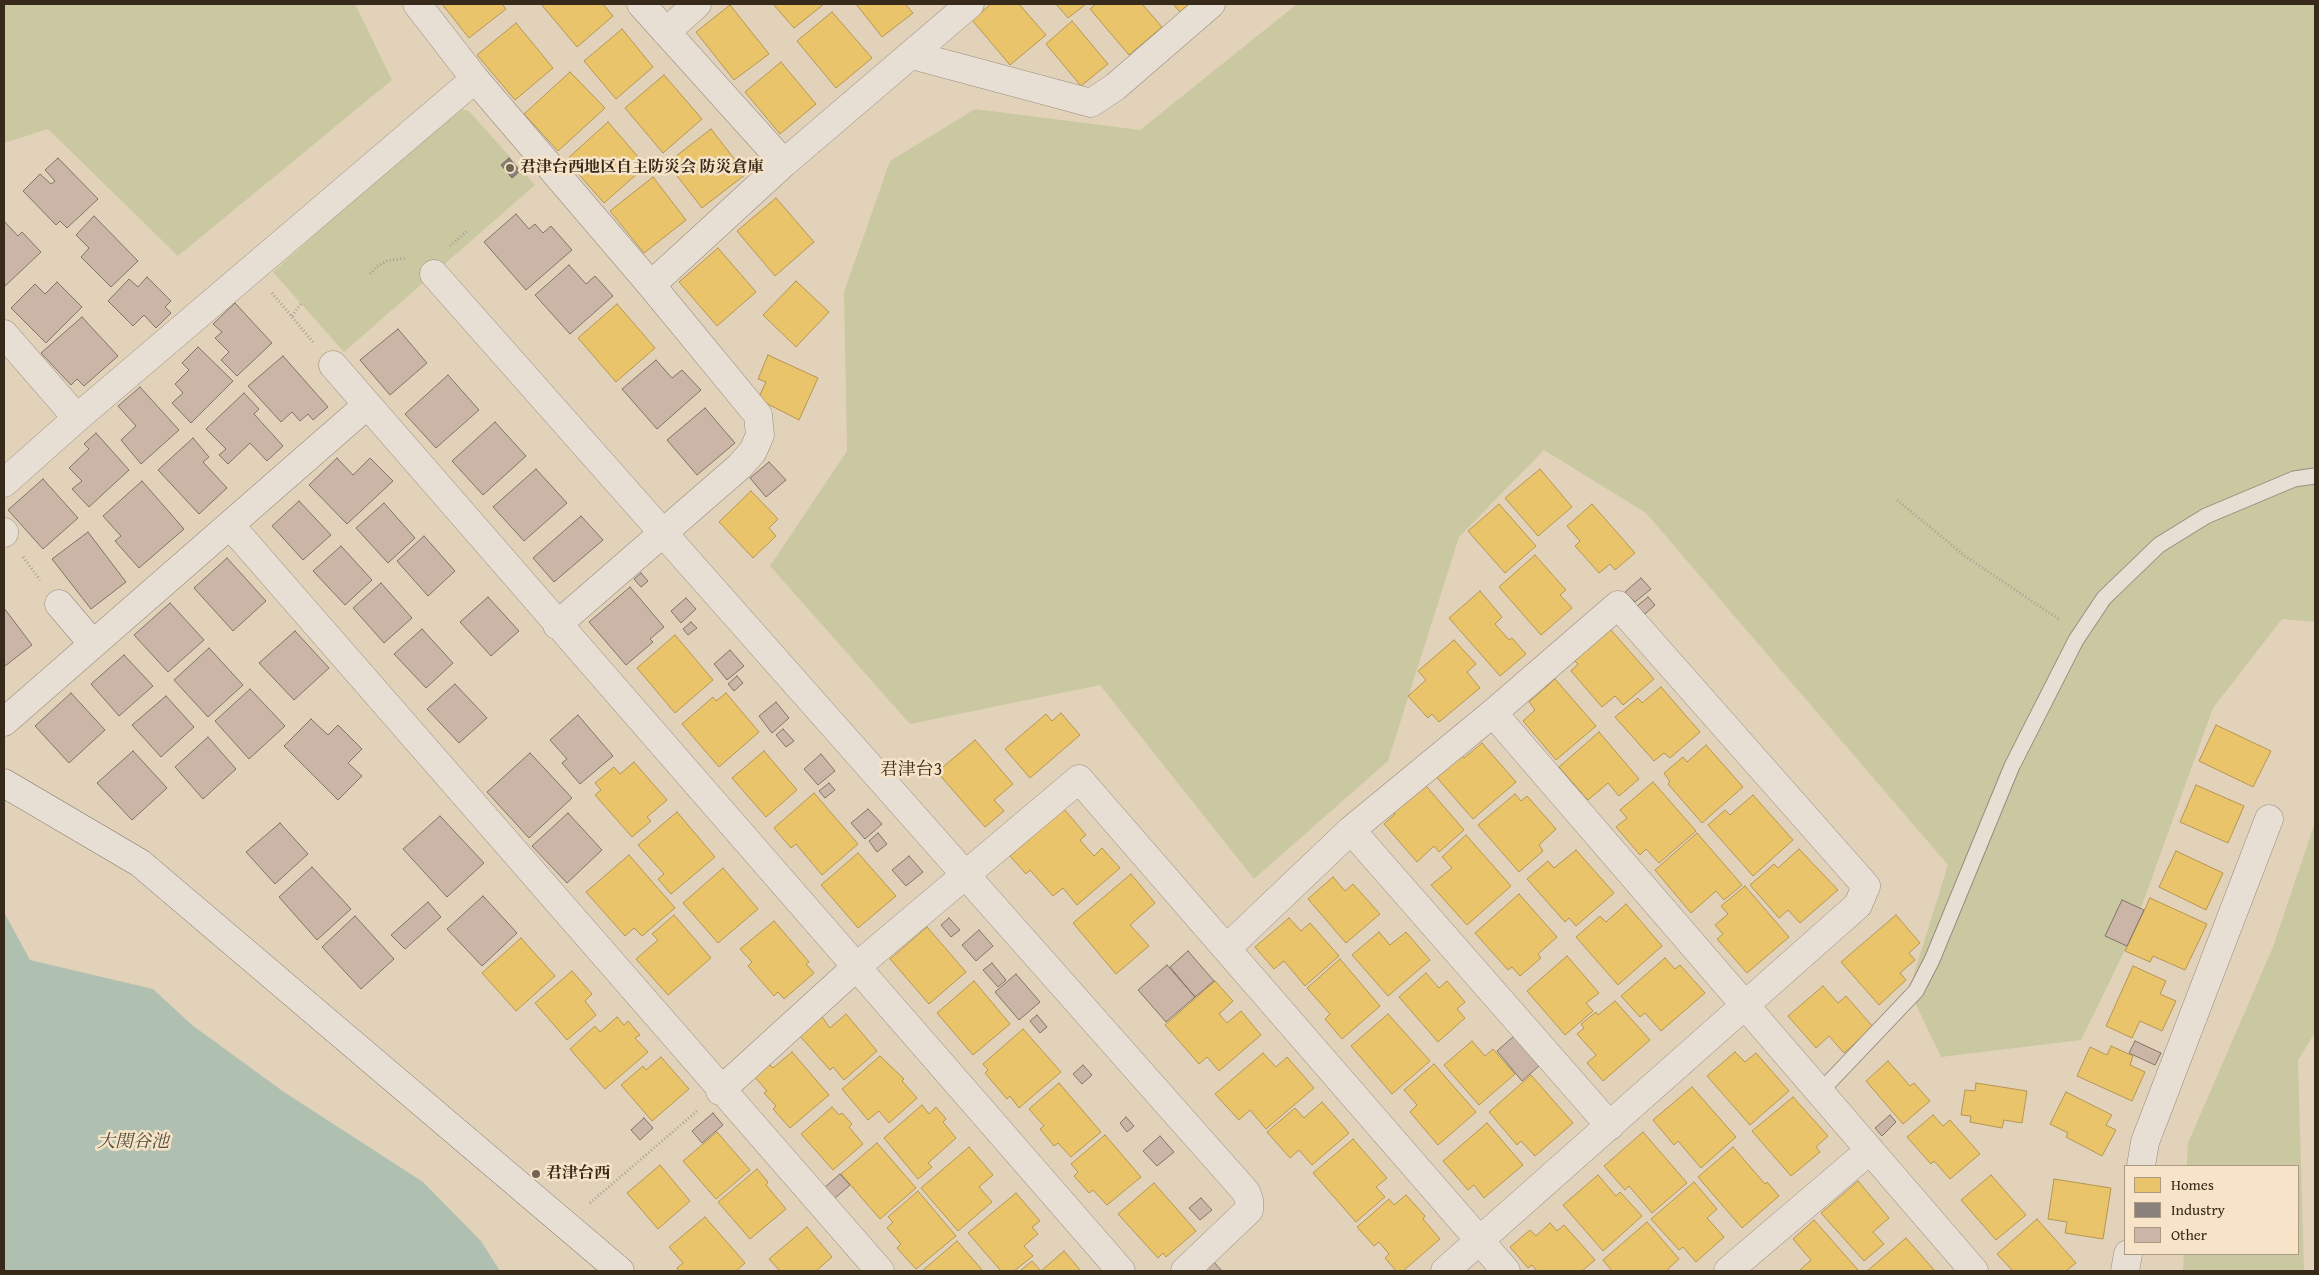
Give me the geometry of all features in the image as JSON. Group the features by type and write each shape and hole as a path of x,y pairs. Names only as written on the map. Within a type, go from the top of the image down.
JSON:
{"street":[{"path":"417,4 475,79 651,285 758,415 760,435 753,451 740,466 557,625"},
{"path":"641,4 784,163"},
{"path":"666,32 698,4"},
{"path":"651,285 784,163 970,4"},
{"path":"912,55 1091,103 1116,87 1211,4"},
{"path":"4,483 77,418 475,79"},
{"path":"434,274 1246,1192 1249,1200 1249,1210 1185,1271"},
{"path":"4,334 77,418"},
{"path":"333,365 366,406 1121,1271"},
{"path":"4,722 366,406"},
{"path":"230,525 712,1098 880,1271"},
{"path":"59,604 93,644"},
{"path":"1227,948 1351,830 1493,713 1618,605 1866,886 1858,905 1480,1242 1445,1271"},
{"path":"1493,713 1974,1271"},
{"path":"712,1098 855,968 1079,779 1506,1271"},
{"path":"4,784 140,863 620,1271"},
{"path":"2142,1165 2145,1142 2269,819"},
{"path":"1351,830 1610,1126"},
{"path":"1728,1271 1870,1150"},
{"path":"2125,1271 2128,1255"}],"lane":[{"path":"1819,1093 1916,991 1932,960 2012,766 2076,640 2104,598 2159,545 2206,516 2294,479 2315,476"}],"path":[{"path":"370,274 376,267 387,261 405,258 421,262 434,274"},
{"path":"268,287 333,365"},
{"path":"292,316 301,304"},
{"path":"1897,500 1965,556 2066,625 2076,640"},
{"path":"4,533 59,604"},
{"path":"588,1205 712,1098"}],"shaded area":[{"path":"4,4 355,4 392,80 178,256 48,129 4,143"},
{"path":"1297,4 2315,4 2315,622 2282,619 2213,708 2128,944 2081,1040 1941,1057 1909,990 1948,865 1646,513 1544,450 1459,537 1388,761 1254,879 1100,685 910,724 770,566 847,451 844,292 890,161 975,109 1140,130"},
{"path":"457,108 469,111 535,185 344,352 273,272"},
{"path":"2315,822 2315,1033 2298,1060 2304,1271 2183,1271 2184,1255 2299,1255 2299,1165 2187,1165 2188,1143 2273,947"}],"water":[{"name":"大関谷池","path":"4,912 30,960 153,989 192,1025 284,1092 423,1182 481,1241 500,1271 4,1271"}],"building: Homes":[{"path":"442,4 502,4 506,9 469,38"},
{"path":"541,4 603,4 613,16 577,47"},
{"path":"773,4 824,4 794,28"},
{"path":"856,4 905,4 913,13 882,37"},
{"path":"991,4 1019,4 1046,35 1010,65 972,20"},
{"path":"1056,4 1086,4 1068,18"},
{"path":"1096,4 1142,4 1162,27 1129,55 1090,9"},
{"path":"1173,4 1189,4 1180,12"},
{"path":"730,5 769,54 734,80 696,32"},
{"path":"832,12 872,58 836,88 797,41"},
{"path":"1072,21 1108,64 1081,86 1046,44"},
{"path":"516,23 553,68 515,100 477,55"},
{"path":"622,29 653,67 616,99 584,61"},
{"path":"781,62 816,104 780,134 745,92"},
{"path":"570,72 605,108 558,151 524,114"},
{"path":"664,75 702,119 663,153 625,108"},
{"path":"608,122 646,166 604,203 566,160"},
{"path":"711,129 746,174 702,208 667,163"},
{"path":"653,177 686,220 644,253 610,211"},
{"path":"776,198 814,242 775,276 737,231"},
{"path":"718,248 756,292 717,326 679,282"},
{"path":"796,281 829,312 796,347 763,315"},
{"path":"617,304 655,348 616,382 578,338"},
{"path":"768,355 818,378 799,420 758,399 766,382 758,379"},
{"path":"1540,469 1572,507 1538,536 1505,498"},
{"path":"751,491 778,519 769,528 776,536 753,558 719,522"},
{"path":"1499,504 1536,546 1505,573 1468,531"},
{"path":"1592,504 1635,553 1615,570 1610,564 1599,573 1575,546 1580,541 1567,526"},
{"path":"1535,555 1566,590 1560,595 1572,608 1541,635 1499,587"},
{"path":"1480,591 1502,617 1495,624 1509,640 1512,638 1526,654 1500,676 1449,618"},
{"path":"1610,629 1654,679 1623,705 1615,696 1602,707 1571,671 1578,664 1574,660"},
{"path":"675,635 713,680 675,713 637,668"},
{"path":"1454,640 1476,664 1467,672 1480,688 1439,722 1432,714 1428,718 1408,696 1426,680 1418,671"},
{"path":"1555,679 1596,726 1556,760 1523,721 1535,710 1529,702"},
{"path":"1661,687 1700,732 1670,758 1664,753 1654,761 1615,717 1638,698 1642,703"},
{"path":"726,693 759,732 719,767 682,724 713,697 716,701"},
{"path":"1061,713 1080,735 1030,778 1005,749 1046,714 1052,721"},
{"path":"2216,725 2271,751 2253,787 2199,761"},
{"path":"1599,732 1639,779 1619,796 1608,783 1588,800 1559,767"},
{"path":"975,740 1013,784 994,800 1004,811 985,827 937,772"},
{"path":"1482,743 1516,782 1473,819 1432,772 1457,750 1464,758"},
{"path":"1706,745 1743,787 1702,823 1668,784 1670,782 1664,773 1683,757 1687,762"},
{"path":"764,751 797,790 766,817 732,778"},
{"path":"634,762 667,800 647,817 651,821 632,837 595,795 601,790 595,783 614,767 620,774"},
{"path":"1421,780 1464,830 1439,852 1434,846 1417,862 1384,824 1395,814 1390,807"},
{"path":"1653,782 1696,831 1659,863 1646,849 1640,855 1616,827 1627,818 1620,810"},
{"path":"2196,785 2244,806 2228,843 2180,822"},
{"path":"814,793 858,844 822,875 796,844 791,848 774,828"},
{"path":"1515,794 1521,801 1527,796 1556,829 1539,845 1543,851 1519,872 1478,825"},
{"path":"1753,795 1793,840 1753,876 1708,825 1725,810 1730,815"},
{"path":"1064,809 1086,835 1080,840 1094,856 1102,848 1120,868 1077,905 1063,888 1053,896 1030,870 1026,874 1010,856"},
{"path":"677,812 715,857 671,894 658,879 664,874 638,845"},
{"path":"1697,833 1742,885 1724,900 1716,891 1691,913 1655,870"},
{"path":"1466,835 1511,886 1467,925 1431,885 1452,868 1442,857"},
{"path":"1799,849 1838,890 1800,923 1788,910 1779,918 1750,885 1774,864 1778,868"},
{"path":"1576,850 1614,893 1576,926 1569,918 1565,922 1527,879 1548,861 1554,868"},
{"path":"2176,851 2223,873 2206,910 2159,887"},
{"path":"858,853 896,896 858,928 821,885"},
{"path":"629,855 675,908 642,936 634,928 625,936 586,892"},
{"path":"723,868 758,909 718,943 683,903"},
{"path":"1131,874 1155,903 1130,925 1149,946 1116,974 1073,923"},
{"path":"1333,877 1345,891 1353,884 1380,914 1346,943 1308,899"},
{"path":"1745,886 1789,937 1747,973 1717,939 1723,934 1715,925 1728,914 1721,906"},
{"path":"1519,894 1557,937 1538,954 1541,958 1520,976 1512,967 1508,970 1475,933"},
{"path":"2150,898 2207,924 2185,970 2153,956 2150,962 2125,951"},
{"path":"1626,904 1662,946 1618,985 1576,937 1600,916 1606,922"},
{"path":"674,915 711,958 668,995 636,959 658,940 652,934"},
{"path":"1896,915 1920,943 1909,953 1915,960 1900,973 1906,980 1879,1005 1841,962"},
{"path":"1289,918 1301,931 1310,923 1339,956 1305,986 1284,961 1274,969 1255,947"},
{"path":"774,921 809,962 806,964 814,973 784,999 778,992 774,996 748,966 752,962 740,949"},
{"path":"927,927 966,972 929,1004 890,959"},
{"path":"1379,932 1390,945 1406,932 1430,960 1388,996 1352,955"},
{"path":"521,938 555,976 516,1011 482,973"},
{"path":"1567,956 1599,993 1586,1003 1593,1011 1565,1035 1527,991"},
{"path":"1665,958 1675,969 1680,965 1705,993 1661,1031 1645,1013 1640,1017 1621,996"},
{"path":"1340,959 1380,1006 1342,1039 1325,1019 1330,1014 1307,988"},
{"path":"2133,966 2166,981 2160,994 2176,1001 2162,1031 2140,1021 2132,1038 2106,1026"},
{"path":"572,971 592,994 585,1001 596,1015 567,1040 535,1003"},
{"path":"1426,973 1439,988 1447,981 1465,1002 1457,1009 1465,1018 1438,1042 1399,997"},
{"path":"974,981 1010,1024 973,1055 937,1013"},
{"path":"1215,981 1233,1001 1219,1014 1227,1023 1241,1011 1261,1035 1219,1071 1207,1057 1199,1064 1165,1025"},
{"path":"1823,986 1838,1003 1846,996 1873,1027 1844,1053 1829,1036 1816,1048 1788,1016"},
{"path":"1615,1001 1650,1040 1603,1081 1587,1063 1596,1055 1577,1034 1584,1028 1581,1024 1596,1012 1598,1015"},
{"path":"846,1014 877,1051 844,1080 833,1067 830,1070 800,1036 822,1017 830,1028"},
{"path":"1388,1014 1430,1061 1392,1094 1351,1046"},
{"path":"617,1017 624,1025 628,1021 640,1035 635,1038 648,1052 605,1089 570,1049 595,1026 600,1032"},
{"path":"1023,1029 1061,1072 1019,1108 1010,1096 1007,1099 985,1073 988,1070 983,1064"},
{"path":"1472,1041 1485,1056 1493,1049 1515,1074 1479,1105 1444,1065"},
{"path":"2111,1046 2133,1056 2130,1065 2145,1072 2132,1101 2077,1076 2090,1047 2107,1055"},
{"path":"792,1052 829,1095 790,1128 773,1109 776,1106 764,1093 767,1091 753,1075 768,1063 773,1068"},
{"path":"1735,1052 1745,1062 1756,1053 1789,1091 1750,1125 1707,1076"},
{"path":"1263,1053 1276,1067 1287,1057 1314,1088 1266,1129 1250,1110 1239,1120 1215,1094"},
{"path":"880,1056 904,1079 902,1081 917,1098 889,1123 879,1111 868,1120 842,1089"},
{"path":"661,1057 689,1089 652,1121 621,1085 643,1066 646,1070"},
{"path":"1888,1061 1910,1086 1914,1083 1930,1101 1903,1124 1866,1081"},
{"path":"1434,1064 1476,1112 1438,1145 1410,1112 1417,1105 1404,1090"},
{"path":"1531,1075 1573,1123 1535,1156 1521,1141 1517,1145 1489,1112"},
{"path":"1059,1083 1101,1132 1071,1157 1058,1143 1054,1146 1040,1129 1044,1126 1029,1109"},
{"path":"1976,1083 2027,1091 2022,1123 2004,1120 2002,1128 1970,1122 1971,1116 1961,1115 1965,1090 1975,1091"},
{"path":"1692,1087 1736,1137 1701,1168 1678,1141 1674,1145 1653,1120"},
{"path":"2066,1092 2112,1115 2106,1125 2116,1130 2102,1156 2066,1137 2068,1133 2050,1124"},
{"path":"1793,1097 1828,1136 1816,1147 1820,1152 1791,1176 1752,1131"},
{"path":"1322,1102 1349,1133 1312,1165 1299,1150 1290,1158 1267,1132 1295,1108 1304,1118"},
{"path":"922,1105 929,1114 936,1107 946,1119 943,1122 956,1138 928,1163 932,1167 918,1179 884,1138"},
{"path":"832,1107 839,1115 842,1113 852,1124 849,1127 863,1144 833,1170 801,1134"},
{"path":"1933,1115 1943,1126 1950,1120 1980,1154 1950,1179 1934,1161 1931,1164 1907,1137"},
{"path":"1487,1123 1523,1165 1484,1198 1474,1185 1468,1190 1443,1161"},
{"path":"717,1132 750,1170 716,1199 683,1161"},
{"path":"1643,1132 1687,1183 1652,1213 1629,1186 1625,1190 1604,1166"},
{"path":"1105,1135 1141,1177 1107,1205 1093,1190 1089,1193 1074,1176 1078,1172 1071,1164"},
{"path":"1353,1139 1387,1178 1376,1187 1385,1197 1356,1222 1313,1173"},
{"path":"877,1143 916,1188 880,1219 841,1174"},
{"path":"969,1147 993,1175 979,1187 992,1202 958,1231 921,1188"},
{"path":"1733,1147 1765,1184 1767,1182 1779,1196 1742,1228 1698,1177"},
{"path":"660,1165 690,1201 658,1229 627,1193"},
{"path":"757,1169 768,1182 766,1185 786,1209 750,1239 718,1202"},
{"path":"1598,1175 1616,1196 1620,1192 1642,1216 1603,1251 1563,1205"},
{"path":"1991,1175 2026,1215 1996,1240 1961,1200"},
{"path":"2054,1179 2111,1188 2103,1239 2065,1233 2067,1222 2048,1219"},
{"path":"1858,1181 1889,1218 1873,1232 1884,1244 1864,1261 1821,1213"},
{"path":"1694,1182 1717,1209 1707,1218 1724,1237 1696,1262 1683,1247 1679,1250 1651,1219"},
{"path":"1154,1183 1196,1231 1166,1257 1163,1253 1158,1258 1118,1214"},
{"path":"918,1191 956,1236 916,1269 897,1248 901,1244 887,1228 893,1222 888,1217"},
{"path":"1016,1193 1040,1221 1032,1227 1038,1234 1024,1246 1033,1256 1014,1271 1001,1271 968,1233"},
{"path":"1406,1195 1425,1216 1423,1219 1440,1239 1403,1271 1396,1271 1385,1258 1389,1254 1379,1242 1374,1246 1357,1227 1389,1199 1394,1205"},
{"path":"705,1217 745,1263 736,1271 679,1271 677,1268 683,1263 669,1247"},
{"path":"2037,1219 2076,1263 2066,1271 2013,1271 1997,1254"},
{"path":"1814,1220 1858,1270 1799,1271 1811,1260 1793,1239"},
{"path":"1647,1222 1679,1259 1668,1269 1670,1271 1612,1271 1603,1260"},
{"path":"1550,1223 1557,1231 1564,1225 1595,1260 1582,1271 1537,1271 1532,1265 1528,1268 1510,1247 1530,1230 1536,1236"},
{"path":"807,1227 832,1257 816,1271 780,1271 769,1259"},
{"path":"1906,1238 1935,1271 1867,1271"},
{"path":"957,1241 983,1271 922,1271"},
{"path":"1064,1251 1081,1271 1041,1271"},
{"path":"1032,1261 1041,1271 1020,1271"}],"building: Industry":[{"name":"君津台西地区自主防災会 防災倉庫","path":"509,158 520,171 512,178 501,165"}],"building: Other":[{"path":"58,158 98,199 67,228 60,221 56,225 23,191 40,174 51,184 55,181 45,170"},
{"path":"516,214 529,229 535,224 543,233 551,226 572,250 526,290 484,242"},
{"path":"94,216 138,261 111,287 81,257 89,248 76,235"},
{"path":"4,221 18,236 22,232 41,252 4,287"},
{"path":"569,265 586,284 595,276 613,296 570,334 535,295"},
{"path":"147,277 171,301 165,307 171,313 156,328 144,315 133,326 108,301 129,279 138,287"},
{"path":"57,282 82,307 46,343 11,308 35,284 45,294"},
{"path":"235,303 272,343 237,376 221,360 229,352 215,338 222,332 213,324"},
{"path":"82,317 118,356 84,386 77,379 71,385 41,353"},
{"path":"398,329 427,363 390,395 360,360"},
{"path":"198,347 233,381 191,423 172,403 183,393 175,384 189,370 182,363"},
{"path":"283,356 328,407 313,420 308,414 300,421 292,412 281,422 248,386"},
{"path":"656,360 672,378 682,370 701,390 657,429 622,389"},
{"path":"448,375 479,410 436,448 405,414"},
{"path":"140,387 179,430 141,464 121,440 136,426 118,406"},
{"path":"244,393 259,409 254,414 283,446 267,461 250,443 228,464 219,455 226,449 206,429"},
{"path":"705,408 735,443 697,475 667,440"},
{"path":"495,422 526,456 483,495 452,461"},
{"path":"96,433 129,470 89,507 72,489 82,481 69,468 89,449 84,444"},
{"path":"193,438 209,457 203,462 227,488 199,514 158,470"},
{"path":"337,458 353,475 370,458 393,481 347,524 309,485"},
{"path":"769,462 786,480 766,497 750,478"},
{"path":"536,469 567,503 524,541 493,507"},
{"path":"43,479 78,518 43,549 8,510"},
{"path":"142,481 184,529 139,568 115,541 121,536 103,516"},
{"path":"299,501 331,535 303,560 272,526"},
{"path":"384,503 415,538 388,563 356,528"},
{"path":"581,516 603,540 554,582 533,558"},
{"path":"88,532 126,582 91,609 52,559"},
{"path":"424,536 455,571 428,596 397,561"},
{"path":"341,546 372,580 345,605 313,571"},
{"path":"227,558 266,601 233,631 194,588"},
{"path":"641,573 648,581 641,587 634,579"},
{"path":"1641,578 1651,589 1635,602 1625,592"},
{"path":"381,583 412,618 384,643 353,608"},
{"path":"630,587 664,627 650,639 653,642 626,665 589,622"},
{"path":"488,597 519,631 491,656 460,622"},
{"path":"1648,597 1655,605 1645,614 1637,606"},
{"path":"686,598 696,609 681,623 671,611"},
{"path":"170,603 204,640 168,672 134,635"},
{"path":"4,608 32,645 5,666 4,665"},
{"path":"691,622 697,628 688,635 683,629"},
{"path":"422,629 453,663 426,688 394,654"},
{"path":"295,631 329,668 294,700 259,663"},
{"path":"209,648 243,685 208,717 174,680"},
{"path":"730,650 744,666 727,680 714,664"},
{"path":"124,655 153,686 119,716 91,684"},
{"path":"737,676 743,683 734,691 728,684"},
{"path":"455,684 487,718 459,743 427,709"},
{"path":"250,689 285,726 249,759 215,721"},
{"path":"71,693 105,730 69,763 35,726"},
{"path":"166,696 194,727 161,757 132,725"},
{"path":"776,702 789,718 772,733 759,716"},
{"path":"578,715 613,756 580,784 562,763 567,759 550,740"},
{"path":"311,719 328,735 338,725 362,749 348,763 362,776 338,800 284,746"},
{"path":"783,729 794,741 786,747 776,735"},
{"path":"208,737 236,769 203,799 175,767"},
{"path":"133,751 167,788 132,820 97,783"},
{"path":"530,753 572,798 529,838 487,792"},
{"path":"821,754 835,771 818,785 804,769"},
{"path":"829,783 835,790 825,798 819,791"},
{"path":"868,809 882,824 865,839 851,823"},
{"path":"568,813 602,850 567,883 532,846"},
{"path":"440,816 484,863 447,897 403,849"},
{"path":"280,823 308,854 275,884 246,852"},
{"path":"878,833 887,844 877,852 869,841"},
{"path":"909,856 923,872 906,886 892,870"},
{"path":"312,867 351,909 317,940 279,897"},
{"path":"483,896 517,933 482,966 447,929"},
{"path":"2122,900 2144,910 2127,946 2105,936"},
{"path":"428,902 441,917 405,949 391,935"},
{"path":"355,916 394,959 361,989 322,947"},
{"path":"949,918 960,930 951,937 941,925"},
{"path":"979,930 993,946 976,961 962,945"},
{"path":"1188,951 1214,981 1195,997 1170,967"},
{"path":"992,963 1006,980 998,987 983,970"},
{"path":"1167,965 1195,997 1166,1022 1138,990"},
{"path":"1016,974 1040,1002 1019,1020 995,992"},
{"path":"1037,1015 1047,1027 1040,1033 1030,1021"},
{"path":"1514,1036 1539,1066 1522,1081 1497,1051"},
{"path":"2135,1041 2161,1053 2155,1065 2129,1053"},
{"path":"1083,1065 1092,1075 1082,1084 1073,1074"},
{"path":"713,1113 723,1125 702,1143 692,1131"},
{"path":"1890,1115 1896,1122 1882,1136 1875,1128"},
{"path":"1126,1117 1134,1126 1127,1132 1120,1123"},
{"path":"644,1118 653,1128 640,1140 631,1130"},
{"path":"1160,1136 1174,1152 1157,1166 1143,1151"},
{"path":"840,1174 850,1185 834,1199 824,1188"},
{"path":"1201,1198 1212,1210 1200,1220 1189,1208"},
{"path":"1213,1261 1222,1271 1201,1271"}],"place":[{"name":"君津台西地区自主防災会 防災倉庫","path":"510,168"},
{"name":"君津台西","path":"536,1174"}],"district":[{"name":"君津台3","path":"911,770"}]}
